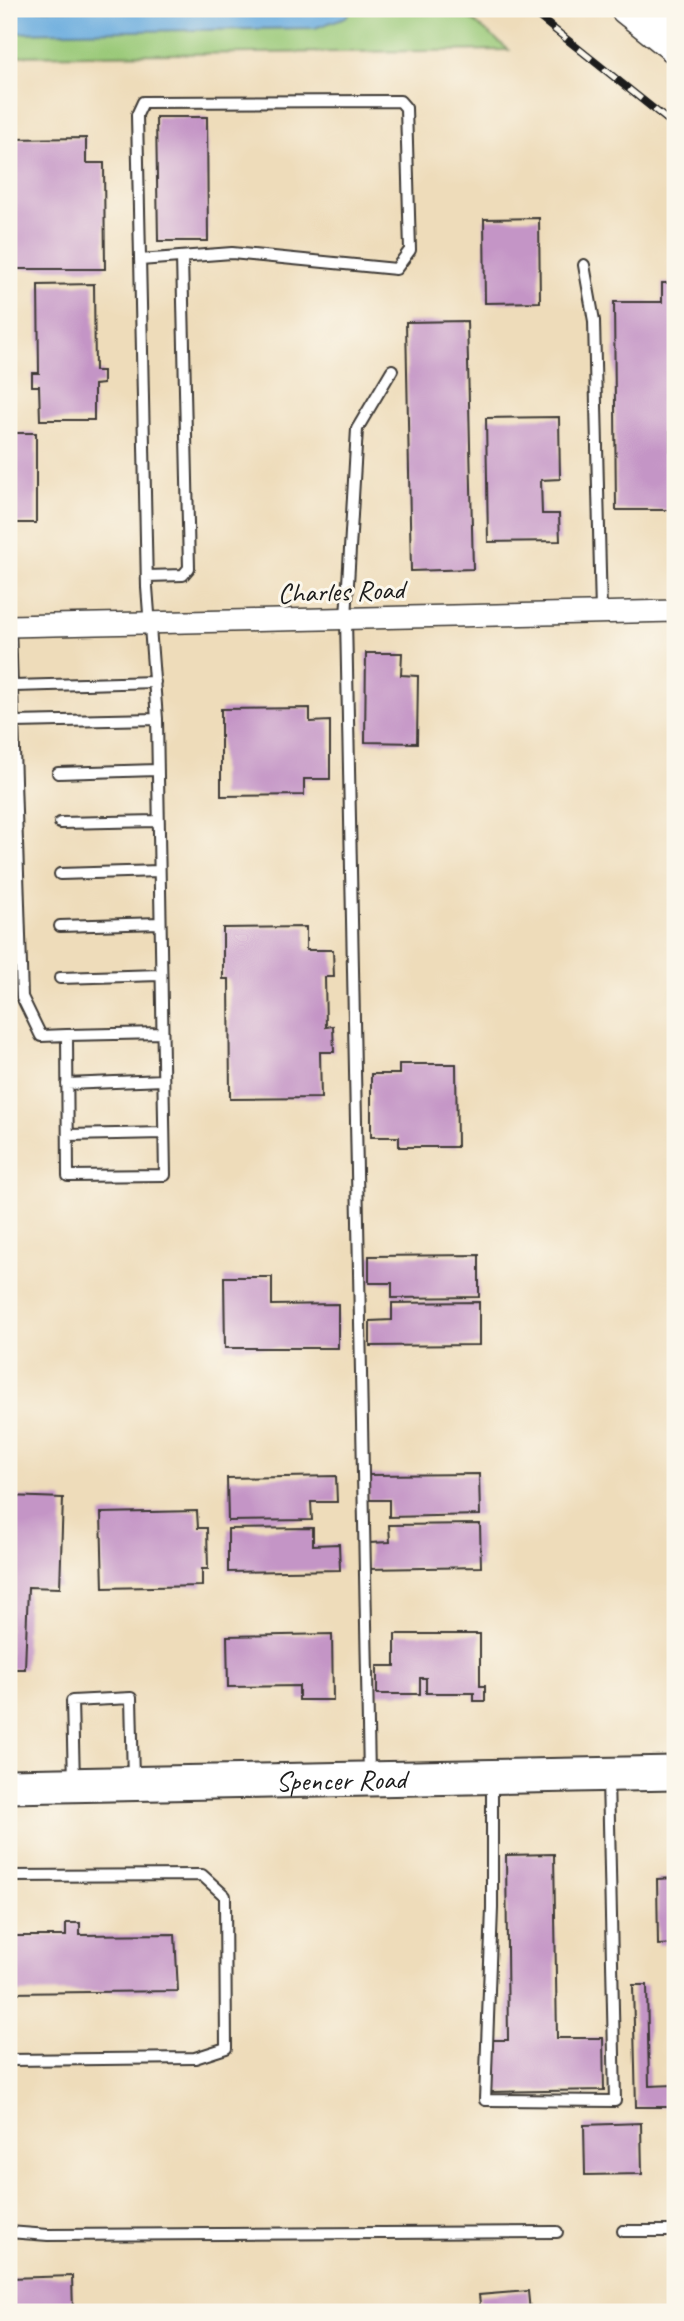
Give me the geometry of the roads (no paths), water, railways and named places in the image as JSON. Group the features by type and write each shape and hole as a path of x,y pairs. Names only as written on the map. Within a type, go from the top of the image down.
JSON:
{"highway":[{"path":"658,9 675,23"}],"main road":[{"path":"626,9 675,48"},
{"name":"Spencer Road","path":"9,1786 675,1773"}],"street":[{"name":"Charles Road","path":"9,626 151,625 675,611"}],"lane":[{"path":"67,1035 68,1176 166,1175 157,719 147,576 140,260 137,116 143,102 400,101 406,108 410,250 397,269 232,253 140,260"},
{"path":"147,576 183,575 188,568 182,257"},
{"path":"584,265 594,331 601,613"},
{"path":"369,1779 346,618 357,429 392,370"},
{"path":"9,626 14,686 22,997 41,1035 162,1032"},
{"path":"14,686 155,682"},
{"path":"14,722 157,719"},
{"path":"58,773 157,770"},
{"path":"60,823 158,821"},
{"path":"60,874 159,871"},
{"path":"60,926 160,923"},
{"path":"60,978 160,975"},
{"path":"67,1084 163,1080"},
{"path":"68,1135 164,1133"},
{"path":"74,1785 72,1700 131,1698 133,1784"},
{"path":"492,1777 492,1908 485,2100 615,2101 608,1774"},
{"path":"9,1875 202,1875 225,1896 226,2048 195,2058 9,2060"},
{"path":"623,2231 675,2231"},
{"path":"9,2232 48,2235 558,2232"}],"water":[{"path":"9,9 352,9 346,17 315,28 9,33"}],"railway":[{"path":"529,9 675,126"}]}
